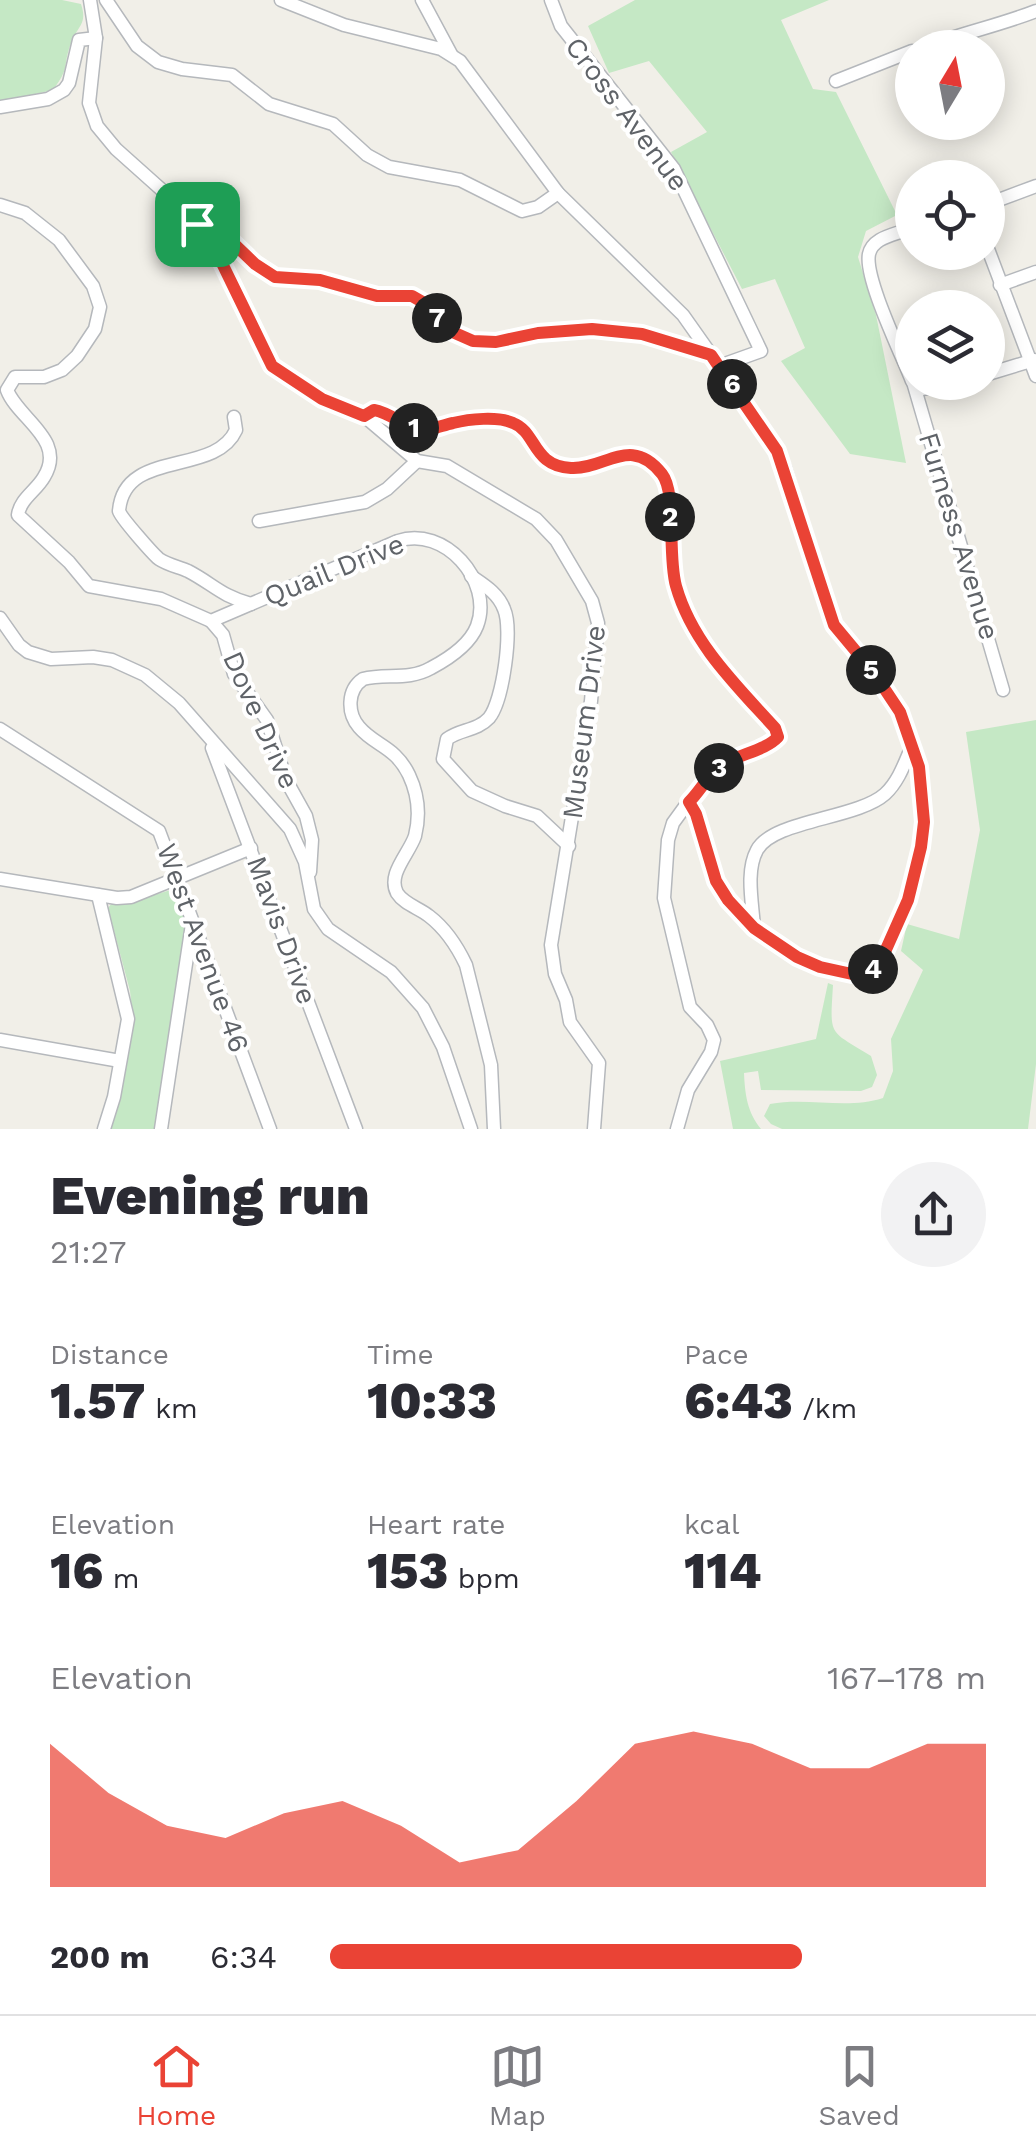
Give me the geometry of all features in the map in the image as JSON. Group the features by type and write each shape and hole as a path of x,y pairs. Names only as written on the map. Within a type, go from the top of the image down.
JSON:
{"street":[{"name":"Museum Drive","path":"90,0 96,38 89,103 96,126 197,224 219,257 272,366 322,399 364,416 417,461 447,466 536,518 556,540 597,612 591,701 569,846 555,907 552,960 570,1022 599,1064 594,1129"},
{"path":"106,0 137,46 158,62 182,70 232,75 268,104 333,124 367,155 389,168 460,180 522,210 538,207 558,192"},
{"path":"281,0 344,25 451,54"},
{"path":"422,0 451,54 558,192 683,315 767,434 785,468 834,625 900,712 923,794 921,847 908,900 880,963 864,973 852,974 820,967 787,952 754,928 716,881 689,802"},
{"name":"Cross Avenue","path":"551,0 561,26 684,186 761,351 715,361"},
{"path":"968,30 996,28 1035,11 1030,0"},
{"path":"0,107 57,96 70,83 79,40 96,38"},
{"path":"836,81 895,58"},
{"path":"1005,198 1036,186"},
{"path":"0,205 25,213 59,240 93,286 100,306 95,329 62,370 52,376 15,376 8,384 9,396 42,434 50,450 44,478 18,508 21,521 89,586 161,600 211,621"},
{"path":"197,224 227,237 275,277 320,280 377,296 412,296 426,304 448,330 473,341 496,342 538,333 592,329 642,334 715,361"},
{"name":"Furness Avenue","path":"895,234 874,244 869,254 878,293 895,336"},
{"path":"995,270 1036,376"},
{"path":"1000,286 1036,272"},
{"path":"1005,369 1033,360"},
{"name":"Furness Avenue","path":"918,400 1003,690"},
{"path":"364,416 374,410 386,412 423,430 464,421 512,422 554,464 582,468 626,454 644,459 659,470 670,493 670,559 686,615 702,642 775,728 778,737 771,744 748,751 706,779 680,812 668,840 664,898 690,1008 714,1040 688,1090 677,1129"},
{"path":"234,416 236,430 228,442 132,480 125,488 119,512 156,557 187,571 227,598 251,604"},
{"path":"259,521 365,502 387,489 417,461"},
{"name":"Quail Drive","path":"211,621 406,538 437,540 498,598 508,621 509,635 494,710 479,726 447,739 443,759 472,791 537,816 569,846"},
{"path":"466,570 477,590 480,614 464,645 419,674 362,679 350,699 357,725 393,752 415,791 418,807 414,836 396,872 395,888 404,900 438,924 466,965 491,1065 494,1129"},
{"path":"0,618 18,645 38,656 112,660 145,675 179,703 281,816 299,846 314,908 328,929 391,972 422,1008 444,1047 471,1129"},
{"name":"Dove Drive","path":"211,621 223,635 234,674 266,720 279,762 310,826 312,857 308,880"},
{"name":"West Avenue 46","path":"0,729 159,831 270,1129"},
{"name":"Mavis Drive","path":"204,734 218,760 356,1129"},
{"path":"754,928 751,876 762,843 779,832 876,800 893,784 912,745"},
{"path":"0,879 132,897 251,848"},
{"path":"98,895 127,1008 120,1061 104,1129"},
{"path":"161,1129 192,921"},
{"path":"0,1040 120,1061"}],"green space":[{"path":"0,0 62,0 81,4 82,21 53,90 0,102"},
{"path":"635,0 829,0 781,20 813,89 836,92 895,211 895,216 866,231 858,257 876,315 906,463 850,454 781,361 805,348 775,279 742,289 671,152 707,132 649,61 609,73 588,26"},
{"path":"1036,720 1036,1064 1028,1129 782,1129 771,1124 764,1116 770,1104 856,1103 883,1098 893,1071 891,1039 923,970 901,951 907,924 959,939 980,830 966,732"},
{"path":"174,889 187,926 156,1129 109,1129 133,1018 130,991 108,908 112,903 124,904"},
{"path":"828,983 833,985 832,1024 839,1036 871,1056 877,1075 872,1087 861,1091 761,1090 758,1071 744,1073 748,1103 761,1129 733,1129 720,1061 816,1039"}],"route":[{"path":"197,224 227,237 264,272 275,277 332,282 377,296 412,296 426,304 448,330 473,341 496,342 568,329 618,330 667,340 711,355 777,451 834,625 900,712 919,767 924,822 921,847 908,900 880,963 864,973 852,974 797,957 738,914 716,881 689,802 722,765 771,744 778,737 775,728 718,664 686,615 670,559 670,493 659,470 644,459 626,454 582,468 554,464 512,422 464,421 423,430 386,412 374,410 364,416 322,399 272,366 219,257 197,224"}]}
